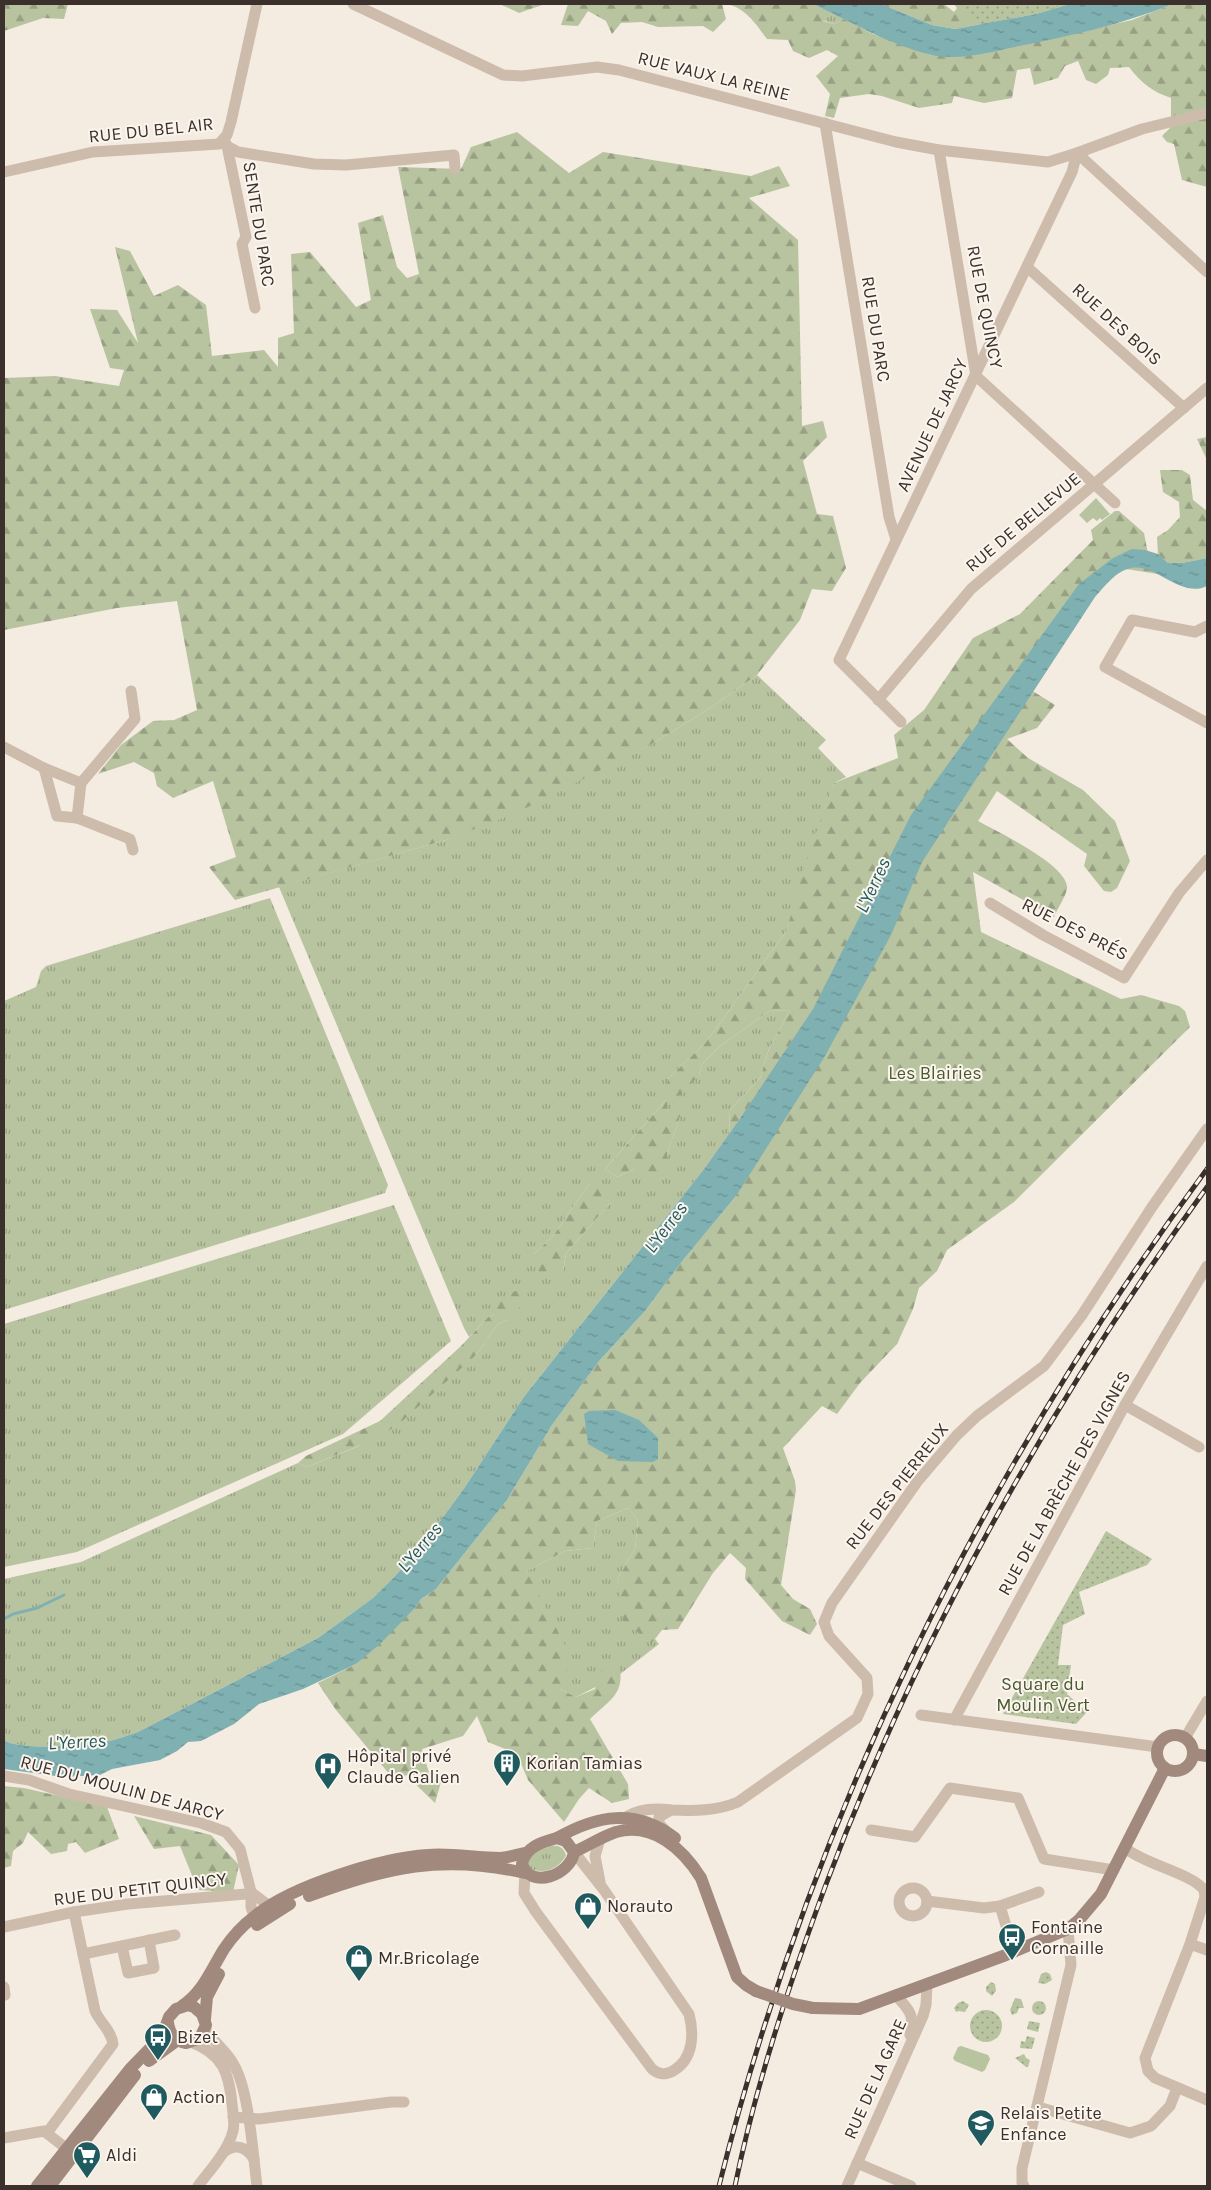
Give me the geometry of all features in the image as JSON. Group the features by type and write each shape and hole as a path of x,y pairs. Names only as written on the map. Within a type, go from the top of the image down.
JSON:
{"main road":[{"path":"1180,1736 1185,1738 1190,1743 1193,1754 1189,1764 1185,1768 1175,1771 1165,1768 1158,1759 1158,1747 1164,1738 1180,1736"},
{"path":"1193,1754 1207,1756"},
{"path":"37,2186 130,2068 162,2036 172,2012 199,1992 225,1948 240,1929 268,1905 354,1870 391,1860 429,1855 502,1858 526,1853 536,1845 583,1827 617,1817 653,1823 665,1830 684,1846 698,1866 705,1879 709,1897 737,1977 756,1991 792,2004 813,2008 859,2009 1014,1952 1068,1929 1088,1911 1101,1894 1165,1768"},
{"path":"574,1852 615,1832 650,1833 676,1846 693,1865 709,1897"},
{"path":"168,2022 171,2034 178,2040 191,2042 200,2038 205,2024 207,1997 239,1942 269,1916 297,1900 366,1876 392,1869 415,1866 458,1863 525,1873 537,1878 546,1878 557,1874 572,1861 574,1852 566,1841 557,1838"},
{"path":"525,1873 522,1864 526,1853"},
{"path":"182,2006 194,2007 205,2024"},
{"path":"50,2186 136,2074 158,2054 178,2040"}],"street":[{"name":"RUE DU BEL AIR","path":"4,172 93,152 225,143 257,4"},
{"name":"RUE VAUX LA REINE","path":"353,4 502,75 522,76 597,67 619,70 862,134 939,150 1048,162 1077,154 1142,129 1207,113"},
{"name":"RUE DU PARC","path":"826,123 889,517 896,539"},
{"path":"225,143 238,152 314,164 346,165 454,155 455,169"},
{"name":"SENTE DU PARC","path":"225,143 246,237 242,244 255,308"},
{"name":"RUE DE QUINCY","path":"939,150 976,376 1114,502"},
{"path":"1077,154 1207,272"},
{"name":"AVENUE DE JARCY","path":"878,700 839,660 1072,172 1077,154"},
{"name":"RUE DES BOIS","path":"1027,267 1184,408"},
{"name":"RUE DE BELLEVUE","path":"878,700 971,589 1207,388"},
{"path":"1207,626 1195,632 1132,620 1104,667 1207,723"},
{"path":"77,818 81,782 135,719 130,691"},
{"path":"878,700 901,722"},
{"path":"4,747 44,768 81,782"},
{"path":"44,768 57,816 77,818 130,839 133,850"},
{"name":"RUE DES PRÉS","path":"990,903 1043,935 1124,978 1179,892 1207,860"},
{"name":"RUE DES PIERREUX","path":"671,1810 708,1810 726,1807 738,1802 857,1718 868,1694 867,1678 829,1636 824,1622 832,1603 917,1482 957,1435 977,1416 1044,1366 1082,1315 1120,1254 1207,1129"},
{"name":"RUE DE LA BRÈCHE DES VIGNES","path":"954,1720 1126,1405 1207,1266"},
{"path":"1126,1405 1199,1447"},
{"path":"1185,1738 1207,1701"},
{"path":"920,1715 1158,1747"},
{"name":"RUE DU MOULIN DE JARCY","path":"4,1776 29,1780 69,1794 216,1828 233,1840 240,1849 251,1892 249,1897 254,1916"},
{"path":"871,1830 915,1837 950,1788 1018,1798 1044,1858 1114,1870"},
{"path":"626,1817 648,1809 671,1810"},
{"path":"665,1830 659,1824 659,1817 671,1810"},
{"path":"600,1839 595,1856 596,1868 602,1889"},
{"path":"1125,1848 1134,1856 1201,1886 1204,1890 1205,1897 1190,1944 1145,2058 1148,2071 1155,2078 1207,2100"},
{"path":"525,1873 524,1893 536,1912 652,2069 658,2073 665,2074 680,2066 686,2060 691,2047 693,2028 689,2014 574,1852"},
{"path":"251,1892 268,1905"},
{"name":"RUE DU PETIT QUINCY","path":"4,1927 74,1912 128,1904 246,1894 251,1892"},
{"path":"927,1901 984,1908 1000,1906 1040,1892"},
{"path":"1000,1906 1014,1952"},
{"path":"46,2133 113,2044 112,2033 100,2022 95,2011 74,1912"},
{"path":"1024,2186 1022,2183 1022,2168 1071,1965 1068,1929"},
{"path":"83,1954 175,1935"},
{"path":"122,1946 128,1973 154,1968 149,1940"},
{"path":"1190,1944 1207,1950"},
{"name":"RUE DE LA GARE","path":"847,2186 906,2049 918,2027 926,2005 927,1984"},
{"path":"4,1987 4,1996"},
{"path":"896,1995 906,2006 912,2017 913,2024 906,2049"},
{"path":"906,2006 914,2009 926,2005"},
{"path":"205,2024 236,2067 248,2117 257,2186"},
{"path":"191,2042 205,2048 225,2068 230,2080 233,2117 233,2131 221,2154 198,2186"},
{"path":"1038,2107 1130,2133 1151,2126 1170,2106 1177,2088"},
{"path":"233,2117 259,2119 391,2102 404,2102"},
{"path":"4,2138 44,2131 67,2149"},
{"path":"221,2154 228,2149 240,2146 246,2149 254,2159"},
{"path":"858,2163 911,2186"}],"green space":[{"path":"4,4 68,4 64,19 43,18 4,31"},
{"path":"500,4 545,4 519,13"},
{"path":"568,4 722,4 726,19 713,32 703,26 658,27 642,22 621,23 612,34 606,21 588,11 578,26 561,25"},
{"path":"722,4 813,4 831,12 823,21 834,24 844,19 873,34 932,55 989,52 1132,20 1173,4 1207,4 1207,187 1182,180 1174,144 1167,142 1162,136 1171,127 1171,98 1148,86 1129,67 1110,68 1108,75 1096,84 1086,80 1078,61 1065,66 1058,78 1034,85 1030,68 1017,70 1012,98 984,103 954,96 952,103 919,108 882,96 869,94 840,98 834,118 825,116 830,94 816,76 838,56 827,50 809,58 793,51 788,40 767,39 743,11 730,5"},
{"path":"881,4 944,4 954,12 957,8 954,4 1070,4 1036,14 955,29 932,25"},
{"path":"960,4 1070,4 981,25"},
{"path":"831,12 844,19 834,24 822,20"},
{"path":"517,132 569,173 603,152 751,176 779,166 790,186 749,198 798,240 802,426 823,421 827,437 803,461 817,514 833,516 846,568 832,591 812,589 800,620 757,675 710,708 652,744 516,813 446,840 235,900 209,867 236,857 213,781 173,798 157,786 154,773 134,762 98,774 121,745 153,721 174,720 197,710 177,601 117,608 4,630 4,378 55,376 119,386 124,370 110,368 90,309 117,310 138,343 115,247 130,251 154,296 178,285 206,305 212,356 264,350 278,367 278,338 294,333 291,254 310,252 356,307 371,300 358,223 383,215 397,267 407,278 419,274 398,167 461,169 471,147"},
{"path":"1207,437 1207,460 1197,439"},
{"path":"1160,470 1182,470 1190,475 1193,500 1207,511 1207,558 1182,563 1168,563 1158,554 1157,537 1168,530 1180,517 1179,502 1163,492"},
{"path":"1096,498 1110,514 1102,520 1100,518 1097,521 1093,518 1087,523 1079,515"},
{"name":"Les Blairies","path":"1115,511 1119,511 1144,533 1150,564 1158,574 1113,567 1031,690 1055,705 1037,728 1007,739 1028,758 1083,790 1115,821 1130,861 1117,888 1111,892 1104,891 1084,866 1087,854 997,791 978,821 1016,841 1045,860 1065,880 1067,889 1054,917 973,872 981,932 1121,999 1141,995 1179,1006 1185,1011 1190,1027 1014,1202 947,1250 937,1271 919,1288 913,1309 897,1344 860,1383 837,1414 822,1406 783,1448 795,1481 796,1490 781,1585 793,1599 810,1609 817,1624 810,1635 782,1621 745,1579 746,1568 730,1553 713,1573 678,1629 662,1630 651,1644 629,1624 623,1622 617,1580 635,1549 638,1520 628,1508 597,1521 593,1548 565,1551 527,1571 571,1657 560,1689 576,1697 595,1689 601,1670 612,1662 618,1661 620,1672 619,1688 615,1695 590,1719 628,1784 629,1799 612,1803 589,1788 579,1799 564,1822 528,1780 517,1754 488,1742 477,1716 463,1736 422,1749 429,1773 441,1782 435,1803 406,1775 395,1781 336,1710 318,1683 356,1664 415,1608 421,1599 436,1589 507,1500 552,1425 600,1360 645,1311 684,1259 736,1196 741,1117 729,1134 730,1110 760,1078 769,1049 790,1010 769,1011 719,1047 702,1064 699,1075 681,1095 668,1097 666,1090 668,1079 706,1042 786,932 808,855 834,783 898,758 894,735 924,710 973,638 1020,614 1093,540 1091,530"},
{"path":"757,675 826,740 818,748 846,777 834,783 786,932 706,1042 668,1079 699,1075 702,1064 719,1047 769,1011 790,1010 769,1049 760,1078 730,1110 729,1134 704,1169 523,1398 465,1487 427,1539 373,1598 318,1638 138,1732 105,1742 73,1746 21,1745 4,1740 4,1579 81,1562 298,1463 307,1467 359,1446 476,1355 498,1324 507,1320 495,1314 488,1317 469,1337 464,1328 279,887 446,840 652,744 710,708","holes":["666,1100 668,1114 681,1114 667,1153 668,1165 634,1169 617,1177 605,1169","589,1184 611,1202 566,1253 563,1272 534,1254 553,1236"]},
{"path":"270,898 388,1185 385,1193 4,1310 4,1001 36,987 41,971 46,966"},
{"path":"667,1099 668,1114 681,1114 667,1153 669,1165 660,1176 650,1181 634,1169 617,1177 605,1169"},
{"path":"600,1181 607,1187 611,1202 566,1253 563,1272 553,1279 540,1275 534,1254 553,1236 589,1184"},
{"path":"394,1205 451,1341 343,1434 77,1552 4,1567 4,1324"},
{"path":"528,1286 527,1300 507,1320 498,1324 476,1355 400,1423 378,1438 307,1467 298,1463 306,1456 380,1421 461,1346 488,1317 495,1314 499,1303 507,1295"},
{"path":"628,1508 638,1520 635,1549 617,1580 629,1624 648,1630 659,1644 619,1675 576,1697 560,1689 527,1571 565,1551 593,1548 597,1521"},
{"name":"Square du Moulin Vert","path":"1106,1531 1152,1559 1147,1565 1079,1592 1085,1614 1063,1625 1058,1665 1071,1665 1067,1694 1087,1712 1076,1724 1003,1714"},
{"path":"4,1786 24,1788 107,1807 119,1839 85,1853 76,1842 68,1844 67,1851 51,1854 28,1832 23,1843 13,1851 11,1866 4,1868"},
{"path":"134,1816 211,1835 239,1865 233,1892 198,1890 180,1846 154,1849"},
{"path":"551,1846 560,1847 565,1852 566,1855 559,1864 550,1870 544,1871 533,1870 528,1867 528,1857 534,1852"},
{"path":"1046,1972 1050,1974 1052,1980 1045,1984 1038,1983 1041,1974"},
{"path":"991,1982 995,1984 996,1991 992,1996 986,1991 986,1987"},
{"path":"1015,1998 1021,1999 1024,2008 1019,2008 1017,2013 1012,2015 1010,2010"},
{"path":"963,2001 969,2005 965,2012 956,2012 954,2008"},
{"path":"1036,2001 1042,2001 1046,2008 1042,2015 1036,2015 1032,2011 1032,2005"},
{"path":"986,2010 997,2015 1002,2026 997,2037 986,2042 975,2037 970,2026 975,2015"},
{"path":"1029,2021 1040,2023 1038,2032 1027,2029"},
{"path":"1027,2036 1035,2038 1032,2049 1020,2048 1021,2041 1025,2042"},
{"path":"961,2046 988,2055 990,2059 985,2070 982,2072 955,2061 953,2058 958,2047"},
{"path":"1024,2054 1030,2060 1028,2067 1015,2058"}],"water":[{"path":"813,4 881,4 932,25 955,29 1036,14 1070,4 1173,4 1135,18 1077,34 987,53 943,57 916,51 901,45"},
{"name":"L'Yerres","path":"1132,549 1158,554 1168,563 1182,563 1207,558 1207,586 1197,589 1188,588 1150,571 1131,568 1120,572 1095,597 922,862 891,935 825,1056 736,1196 684,1259 645,1311 600,1360 552,1425 507,1500 436,1589 421,1599 415,1608 380,1644 356,1664 303,1689 259,1704 234,1724 201,1741 188,1742 177,1751 160,1760 112,1769 100,1775 63,1777 4,1769 4,1740 21,1745 73,1746 105,1742 138,1732 318,1638 373,1598 396,1575 427,1539 465,1487 523,1398 704,1169 741,1117 813,1009 911,815 1079,584 1113,558"},
{"path":"615,1410 639,1420 658,1438 658,1459 653,1462 618,1461 588,1444 584,1414 589,1411"}],"waterway":[{"path":"4,1619 13,1614 37,1608 64,1595"}],"railway":[{"path":"719,2186 757,2049 802,1915 855,1783 913,1654 978,1527 1049,1404 1125,1285 1207,1169"},
{"path":"735,2186 763,2072 799,1961 825,1887 862,1794 902,1702 992,1524 1042,1437 1094,1352 1149,1269 1207,1187"}],"place":[{"name":"Korian Tamias","path":"507,1787"},
{"name":"Hôpital privé Claude Galien","path":"328,1790"},
{"name":"Norauto","path":"588,1930"},
{"name":"Fontaine Cornaille","path":"1012,1961"},
{"name":"Mr.Bricolage","path":"359,1982"},
{"name":"Bizet","path":"158,2061"},
{"name":"Action","path":"154,2121"},
{"name":"Relais Petite Enfance","path":"981,2147"},
{"name":"Aldi","path":"87,2179"}]}
